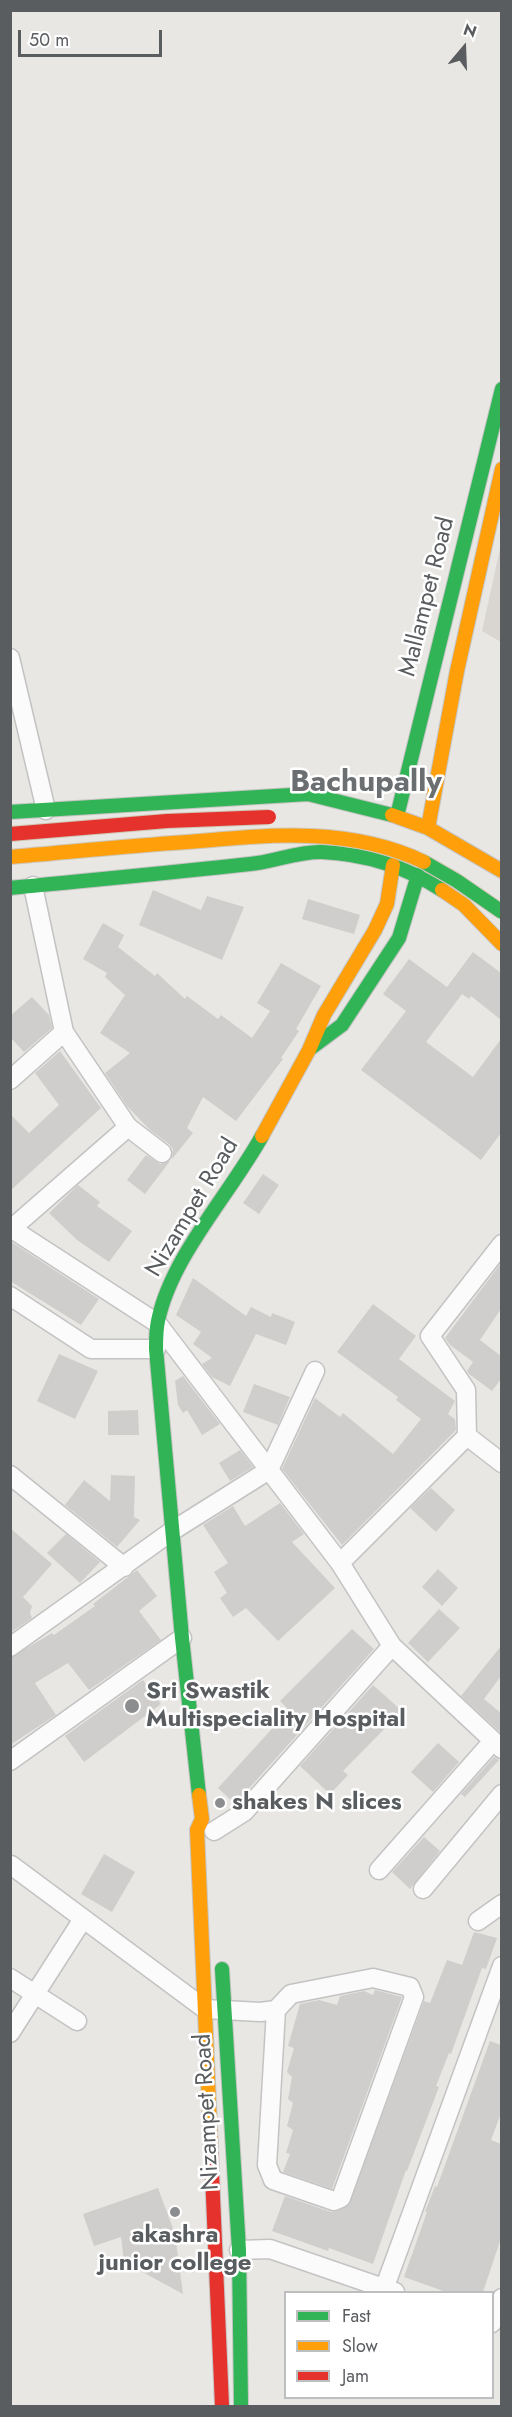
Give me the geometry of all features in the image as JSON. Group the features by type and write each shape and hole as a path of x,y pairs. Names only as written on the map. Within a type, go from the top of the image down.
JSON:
{"main road":[{"name":"Mallampet Road","path":"397,816 501,389"},
{"name":"Mallampet Road","path":"428,828 457,670 501,469"},
{"path":"10,812 308,794 397,816 428,828 501,871"},
{"path":"116,805 123,867"},
{"path":"10,834 167,821 282,817"},
{"path":"10,857 135,845 322,834 364,841 409,855 448,875 501,912"},
{"path":"10,888 33,886 123,867 254,864 320,852 363,857 393,865 418,876 464,905 501,944"},
{"name":"Nizampet Road","path":"222,2406 197,1830 210,1831 182,1638 156,1349 157,1323 164,1299 188,1251 249,1160 309,1050 324,1015 375,930 387,904 393,865"},
{"path":"309,1050 342,1025 399,938 418,876"},
{"name":"Nizampet Road","path":"221,1950 239,2250 241,2406"}],"street":[{"path":"10,658 46,810"},
{"path":"33,886 64,1032 128,1127 162,1153"},
{"path":"10,1080 64,1032"},
{"path":"128,1127 11,1230 157,1323 340,1563 392,1646 497,1745 379,1869"},
{"path":"340,1563 467,1436 466,1390 430,1336 501,1244"},
{"path":"10,1296 91,1349 156,1349"},
{"path":"10,1647 124,1568 172,1531 269,1470 315,1371"},
{"path":"467,1436 501,1463"},
{"path":"10,1475 124,1568"},
{"path":"10,1761 182,1638"},
{"path":"210,1831 244,1812 392,1646"},
{"path":"423,1889 501,1794"},
{"path":"11,1865 205,2009 276,2010 291,1994 373,1978 410,1987 414,1997 341,2198 334,2201 273,2180 269,2173 267,2165 276,2010"},
{"path":"478,1921 501,1905"},
{"path":"10,2033 83,1918"},
{"path":"239,2250 270,2249 387,2291 501,1966"},
{"path":"10,1978 77,2021"},
{"path":"494,2317 501,2298"}],"shaded area":[{"path":"501,544 502,642 482,631"}],"building":[{"path":"153,890 201,910 207,896 244,907 222,960 139,925"},
{"path":"308,899 360,915 354,934 302,919"},
{"path":"103,923 124,935 118,947 155,976 157,973 185,999 187,996 218,1019 221,1015 252,1038 270,1011 257,1003 281,963 321,986 296,1029 299,1031 281,1058 283,1059 236,1121 203,1097 187,1128 193,1133 172,1159 173,1149 150,1130 127,1106 105,1073 130,1053 100,1033 125,995 105,977 107,973 83,959"},
{"path":"473,952 501,973 501,1020 471,996 469,999 462,994 426,1042 473,1077 501,1039 501,1133 481,1160 361,1070 406,1011 383,994 409,959 447,987"},
{"path":"32,997 49,1015 52,1028 24,1052 10,1037 10,1016"},
{"path":"60,1051 101,1108 10,1191 10,1114 29,1133 59,1105 35,1073"},
{"path":"146,1155 160,1164 170,1161 145,1194 127,1180"},
{"path":"263,1174 279,1185 259,1214 243,1203"},
{"path":"78,1185 100,1202 97,1206 132,1231 109,1262 77,1240 49,1213"},
{"path":"10,1241 99,1299 81,1325 10,1281"},
{"path":"501,1263 501,1309 480,1340 501,1356 501,1379 492,1391 469,1374 467,1371 473,1362 450,1345 445,1338"},
{"path":"193,1278 246,1316 251,1307 271,1317 272,1313 295,1322 286,1345 256,1334 230,1386 212,1377 202,1364 212,1358 193,1344 201,1332 176,1315"},
{"path":"373,1304 416,1336 399,1359 455,1401 448,1414 455,1419 456,1430 342,1545 282,1469 315,1398 340,1417 343,1413 393,1454 421,1419 396,1400 398,1397 337,1352"},
{"path":"59,1354 98,1371 75,1419 37,1401"},
{"path":"183,1376 220,1424 202,1435 187,1410 183,1413 178,1405 175,1381"},
{"path":"254,1384 290,1397 278,1425 243,1412"},
{"path":"138,1410 139,1435 108,1435 108,1411"},
{"path":"240,1450 253,1467 230,1481 219,1463"},
{"path":"111,1475 135,1476 134,1517 140,1520 117,1547 65,1505 84,1480 110,1501"},
{"path":"431,1488 455,1510 436,1532 410,1508"},
{"path":"280,1503 304,1534 292,1542 335,1588 278,1641 246,1608 233,1617 220,1598 227,1593 214,1572 228,1563 203,1525 233,1506 245,1526"},
{"path":"10,1528 52,1564 23,1597 32,1606 30,1613 32,1618 10,1633"},
{"path":"66,1534 100,1562 80,1583 47,1553"},
{"path":"438,1569 458,1588 442,1606 422,1587"},
{"path":"137,1570 157,1596 139,1611 161,1640 89,1690 68,1663 35,1683 56,1715 10,1745 10,1658 52,1633 54,1635 95,1606 93,1604"},
{"path":"439,1609 460,1628 428,1662 408,1643"},
{"path":"352,1629 374,1649 235,1804 218,1788 289,1710 280,1701"},
{"path":"501,1646 501,1676 484,1699 501,1713 501,1733 461,1696"},
{"path":"143,1680 161,1704 84,1762 65,1736"},
{"path":"373,1685 402,1711 343,1771 348,1775 330,1794 300,1766"},
{"path":"438,1743 459,1762 433,1792 411,1772"},
{"path":"494,1757 499,1760 465,1797 461,1794"},
{"path":"424,1837 440,1851 410,1889 392,1872"},
{"path":"104,1854 135,1872 112,1912 81,1894"},
{"path":"474,1932 497,1938 486,1969 482,1968 451,2054 449,2053 436,2086 439,2087 406,2170 373,2264 272,2231 285,2196 331,2212 349,2205 424,2001 430,2003 447,1960 462,1965"},
{"path":"375,1990 402,1997 332,2189 283,2172 290,2154 286,2153 293,2130 287,2126 293,2103 288,2099 292,2077 287,2072 294,2048 288,2046 300,2004 319,2000 337,2005 340,1996 364,1991 373,1995"},
{"path":"490,2041 501,2045 501,2113 491,2140 501,2144 501,2238 483,2291 443,2291 404,2277 427,2212 425,2212 435,2186 437,2187"},
{"path":"158,2188 175,2234 183,2294 124,2262 121,2237 94,2246 83,2214"}],"traffic: fast":[{"path":"397,816 502,389"},
{"path":"10,812 308,794 392,815"},
{"path":"10,888 250,864 304,853 322,852 385,863 400,868 442,890"},
{"path":"424,862 457,881 502,912"},
{"path":"311,1048 342,1025 399,938 418,875"},
{"path":"199,1795 182,1638 156,1331 165,1297 175,1273 262,1136"},
{"path":"222,1969 239,2250 241,2406"}],"traffic: slow":[{"path":"428,828 457,671 502,469"},
{"path":"392,815 428,828 502,871"},
{"path":"10,857 247,837 307,836 367,843 424,862"},
{"path":"262,1136 309,1050 324,1015 375,930 387,904 393,865"},
{"path":"442,890 464,905 502,944"},
{"path":"199,1795 202,1819 197,1830 211,2150"}],"traffic: jam":[{"path":"10,834 167,821 269,817"},
{"path":"211,2150 222,2406"}],"place":[{"name":"Sri Swastik Multispeciality Hospital","path":"132,1706"},
{"name":"shakes N slices","path":"220,1803"},
{"name":"akashra junior college","path":"175,2212"}],"district":[{"name":"Bachupally","path":"366,784"}]}
